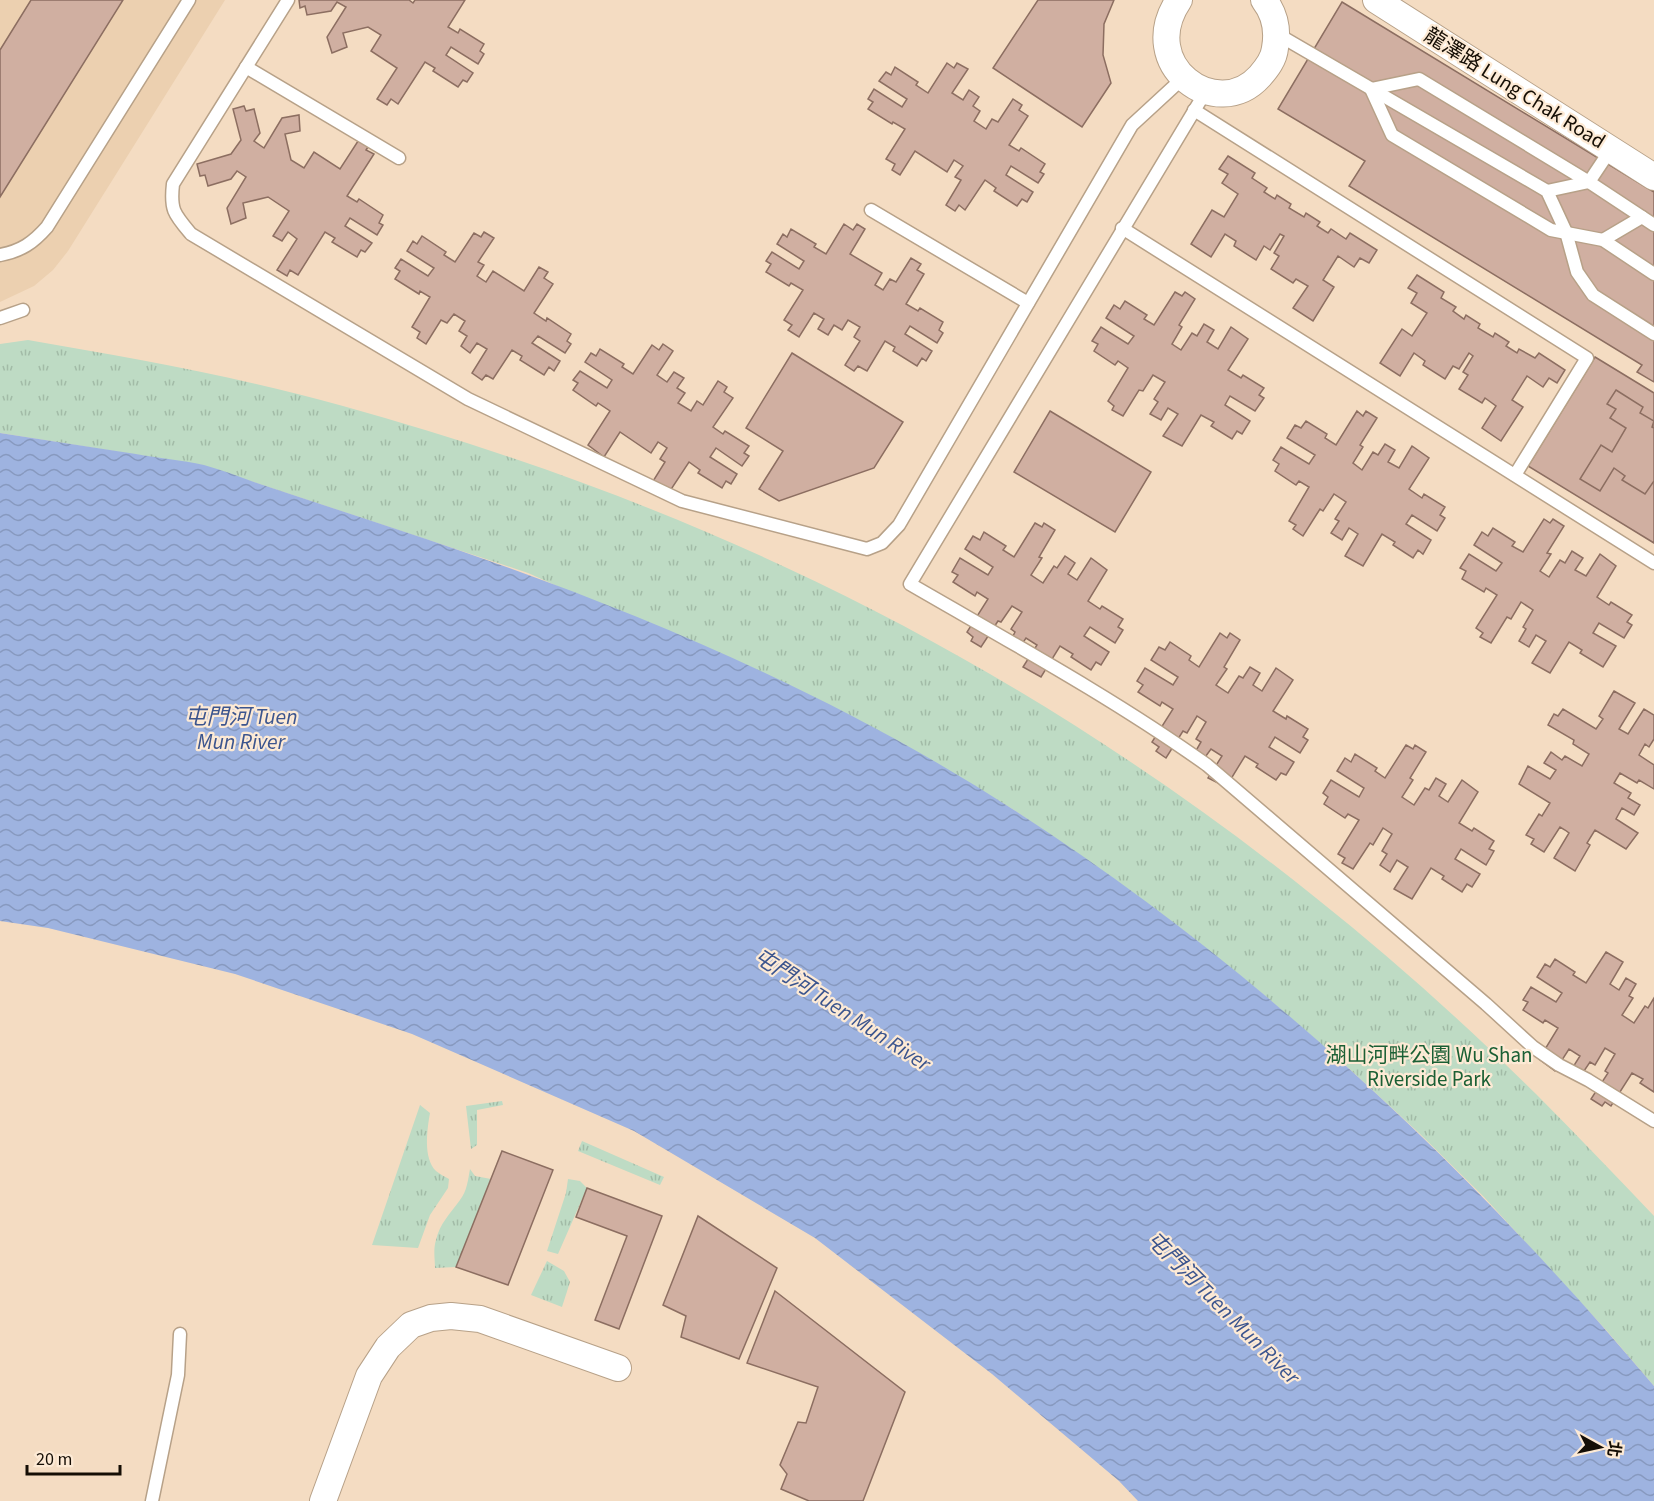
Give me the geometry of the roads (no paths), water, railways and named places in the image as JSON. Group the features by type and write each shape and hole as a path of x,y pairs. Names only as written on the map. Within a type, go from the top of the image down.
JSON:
{"street":[{"path":"1179,0 1170,13 1166,30 1166,48 1172,64 1183,78 1194,86 1200,101 1240,90 1256,81 1268,68 1275,52 1276,30 1284,0"},
{"path":"1264,0 1270,8 1276,30"},
{"name":"龍澤路 Lung Chak Road","path":"1376,0 1654,177"},
{"path":"323,1501 369,1377 388,1347 411,1325 431,1318 451,1316 480,1318 618,1368"}],"lane":[{"path":"0,255 19,251 35,241 47,227 189,0"},
{"path":"288,0 172,184 171,203 178,218 191,234 468,399 682,501 867,549 882,543 899,525 1132,125 1183,78"},
{"path":"1276,30 1371,89 1547,191 1566,232 1577,272 1593,295 1654,334"},
{"path":"246,67 399,158"},
{"path":"1371,89 1419,79 1589,182 1654,225"},
{"path":"1371,89 1392,135 1551,230 1603,240 1654,274"},
{"path":"1515,475 1587,357 1200,101 910,584 1121,707 1198,759 1414,942 1533,1047 1654,1122"},
{"path":"1547,191 1589,182 1611,148"},
{"path":"871,210 1028,303"},
{"path":"1603,240 1642,217"},
{"path":"1122,228 1654,562"},
{"path":"0,318 23,310"},
{"path":"152,1501 178,1376 180,1334"}],"water":[{"name":"屯門河 Tuen Mun River","path":"0,433 204,465 559,586 716,650 793,686 868,724 1014,810 1103,871 1190,935 1274,1003 1355,1074 1510,1226 1654,1386 1654,1501 1138,1501 1119,1481 992,1374 815,1238 634,1131 412,1034 235,974 48,928 0,921"}],"park label":[{"name":"湖山河畔公園 Wu Shan Riverside Park","path":"1429,1067"}]}
